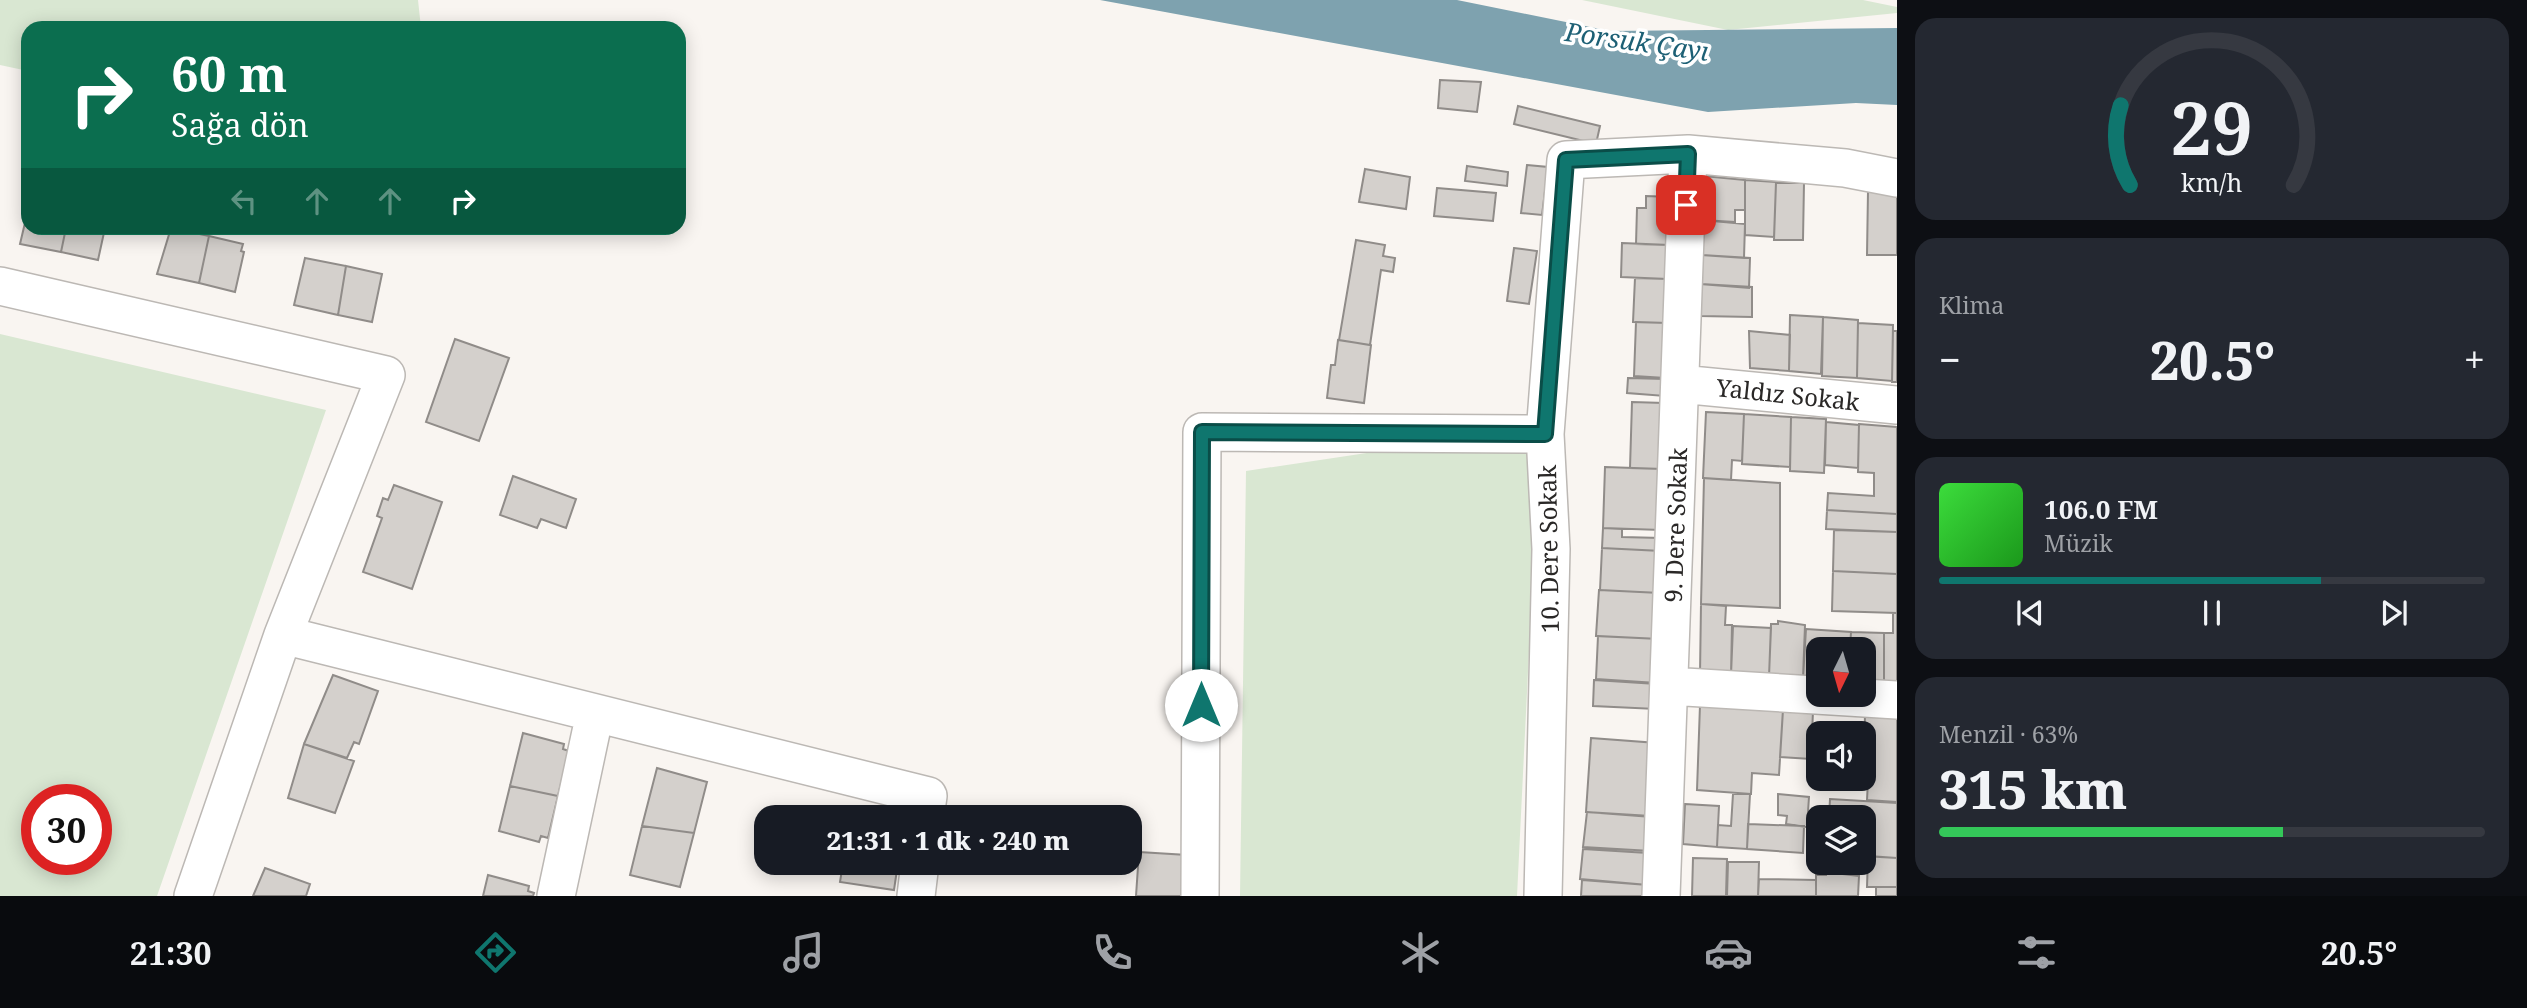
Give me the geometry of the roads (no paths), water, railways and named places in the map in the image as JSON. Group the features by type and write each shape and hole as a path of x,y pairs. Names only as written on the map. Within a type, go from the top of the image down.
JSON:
{"street":[{"name":"10. Dere Sokak","path":"1543,896 1551,549 1545,434 1566,160 1688,154"},
{"path":"1688,154 1845,168 1897,178"},
{"name":"9. Dere Sokak","path":"1661,896 1688,154"},
{"path":"0,286 386,375 283,635 193,896"},
{"name":"Yaldız Sokak","path":"1680,384 1897,405"},
{"path":"1200,896 1202,432 1545,434"},
{"path":"283,635 928,796 927,805"},
{"path":"1669,686 1897,700"},
{"path":"555,896 596,713"},
{"path":"916,896 919,875"}],"water":[{"name":"Porsuk Çayı","path":"1100,0 1457,0 1610,31 1897,28 1897,105 1856,103 1708,112"}]}
